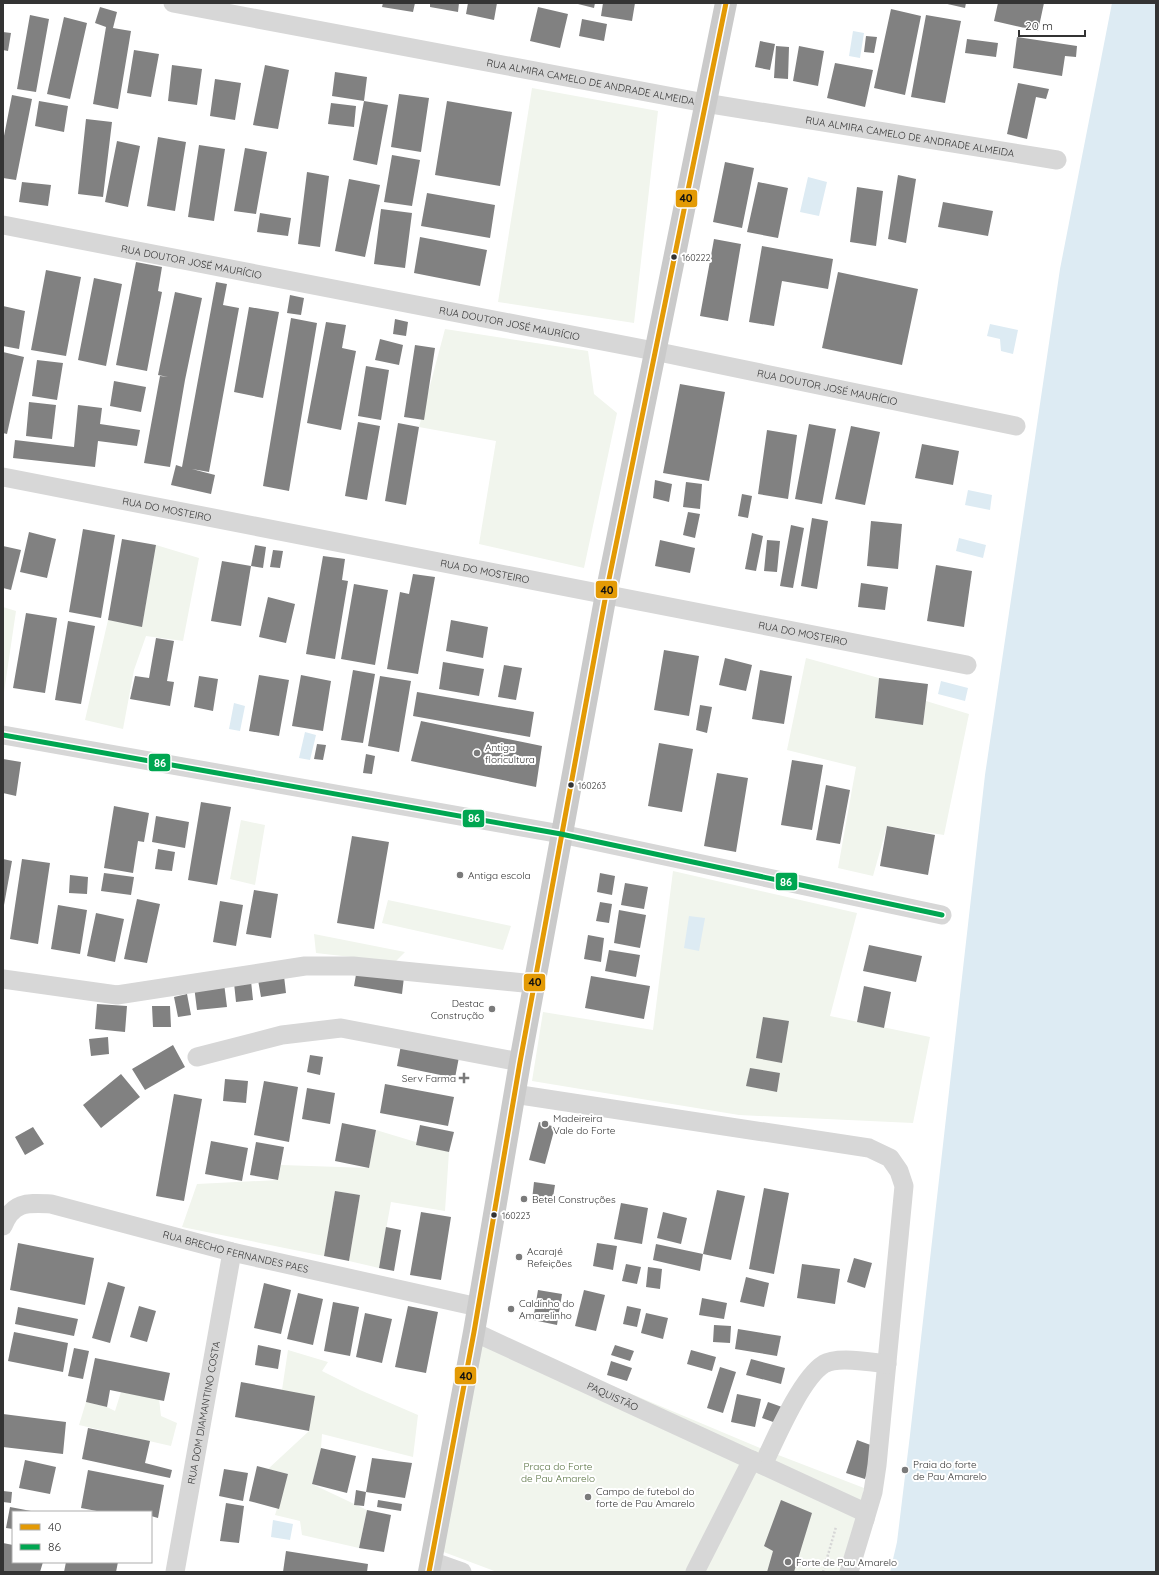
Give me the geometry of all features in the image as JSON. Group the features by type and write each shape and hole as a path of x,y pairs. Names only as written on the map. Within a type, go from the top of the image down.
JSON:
{"main road":[{"path":"430,1567 474,1332 514,1094 561,834 606,594 654,351 726,3"}],"street":[{"name":"RUA ALMIRA CAMELO DE ANDRADE ALMEIDA","path":"173,3 705,103 1057,160"},
{"name":"RUA DOUTOR JOSÉ MAURÍCIO","path":"3,225 654,351 1016,426"},
{"name":"RUA DO MOSTEIRO","path":"3,477 966,665"},
{"path":"3,735 561,834 942,915"},
{"path":"3,979 117,995 305,966 352,966 534,984"},
{"path":"197,1057 282,1035 341,1028 520,1062"},
{"path":"514,1094 869,1148 890,1158 899,1171 904,1186 877,1465 873,1492 849,1572"},
{"name":"RUA BRECHO FERNANDES PAES","path":"3,1226 6,1217 14,1209 27,1203 51,1204 232,1252 478,1307"},
{"name":"RUA DOM DIAMANTINO COSTA","path":"175,1572 232,1252"},
{"name":"PAQUISTÃO","path":"474,1332 860,1510 864,1513 865,1519"},
{"path":"695,1572 757,1463 810,1376 824,1363 841,1360 863,1360 887,1364"},
{"path":"430,1567 462,1572"}],"path":[{"path":"822,1572 836,1527"}],"green space":[{"path":"532,88 658,111 634,323 498,302"},
{"path":"445,329 588,351 594,394 617,413 584,568 479,544 496,441 419,427"},
{"path":"156,545 199,558 183,641 146,636 134,670 123,729 85,720 108,620 142,626"},
{"path":"3,607 16,611 3,699"},
{"path":"806,658 879,678 875,718 923,725 926,701 969,714 944,835 887,826 873,876 838,868 856,767 787,750"},
{"path":"241,820 265,825 255,885 230,879"},
{"path":"673,871 857,913 830,1016 930,1037 913,1123 739,1115 532,1081 543,1012 653,1030"},
{"path":"388,900 511,926 503,950 382,923"},
{"path":"314,934 405,952 395,962 316,953"},
{"path":"376,1130 449,1152 445,1211 391,1202 379,1268 349,1261 360,1195 335,1191 324,1256 182,1227 197,1184 278,1180 281,1165 369,1168"},
{"name":"Praça do Forte de Pau Amarelo","path":"484,1332 760,1448 864,1488 848,1572 497,1572 441,1551"},
{"path":"288,1350 328,1362 322,1371 360,1390 418,1415 413,1457 322,1434 321,1448 312,1484 367,1510 359,1548 302,1535 300,1521 275,1515 288,1474 268,1469 309,1431 282,1390"},
{"path":"121,1392 159,1399 161,1416 177,1423 171,1446 79,1425 86,1402 107,1407 115,1411"}],"shaded area":[{"path":"1112,3 1156,3 1156,1572 890,1572 897,1542 910,1435 985,775 1060,269"},
{"path":"853,31 864,33 860,58 849,56"},
{"path":"808,177 827,182 819,216 800,212"},
{"path":"990,324 1018,330 1013,354 1001,351 1000,339 987,336"},
{"path":"968,490 992,495 990,510 965,505"},
{"path":"959,538 986,545 983,558 956,551"},
{"path":"941,681 968,688 965,701 938,694"},
{"path":"234,703 245,706 240,731 229,729"},
{"path":"305,732 316,735 310,760 299,758"},
{"path":"689,916 705,918 699,951 684,948"},
{"path":"273,1520 293,1524 290,1540 271,1537"}],"building":[{"path":"383,3 415,3 413,12 382,7"},
{"path":"430,3 459,3 458,12 430,7"},
{"path":"468,3 497,3 494,20 466,14"},
{"path":"574,3 595,3 594,8"},
{"path":"603,3 635,3 632,21 601,16"},
{"path":"943,3 966,3 965,8"},
{"path":"998,3 1044,3 1038,31 994,21"},
{"path":"100,7 117,12 113,28 131,31 118,109 93,104 106,27 95,23"},
{"path":"538,7 568,14 560,48 530,41"},
{"path":"891,9 921,16 905,95 874,88"},
{"path":"30,15 49,19 36,92 17,89"},
{"path":"926,15 961,21 945,103 911,97"},
{"path":"64,17 87,23 70,99 47,94"},
{"path":"582,19 607,24 604,41 579,36"},
{"path":"3,32 11,33 8,51 3,50"},
{"path":"866,36 877,37 874,53 864,52"},
{"path":"1017,37 1077,46 1076,57 1065,56 1062,76 1013,68"},
{"path":"967,39 998,43 996,57 965,53"},
{"path":"760,41 775,44 770,70 755,67"},
{"path":"776,46 789,47 788,79 774,78"},
{"path":"799,46 824,51 818,86 793,81"},
{"path":"134,50 159,54 151,97 127,93"},
{"path":"835,63 873,70 865,107 827,98"},
{"path":"172,65 202,69 197,105 168,101"},
{"path":"265,65 289,70 278,129 253,125"},
{"path":"335,72 367,77 364,101 332,96"},
{"path":"215,79 241,83 235,120 210,116"},
{"path":"1018,83 1049,89 1046,99 1036,97 1027,139 1007,134"},
{"path":"399,94 429,98 421,152 391,147"},
{"path":"12,95 32,99 16,180 3,178 3,141"},
{"path":"39,101 68,106 64,132 35,126"},
{"path":"364,101 388,105 377,165 353,160"},
{"path":"447,101 512,112 500,186 435,175"},
{"path":"331,103 356,106 354,127 328,124"},
{"path":"86,119 112,122 103,197 78,194"},
{"path":"158,137 186,142 175,211 147,206"},
{"path":"117,141 140,146 128,207 105,202"},
{"path":"199,145 225,149 214,221 188,217"},
{"path":"245,148 267,152 256,214 234,211"},
{"path":"392,155 420,160 412,206 384,202"},
{"path":"725,162 754,168 742,228 713,222"},
{"path":"307,172 329,176 320,247 298,244"},
{"path":"898,175 916,179 906,243 888,239"},
{"path":"349,179 380,185 365,257 335,251"},
{"path":"22,182 51,185 48,206 19,202"},
{"path":"758,182 788,188 778,238 747,232"},
{"path":"857,187 883,191 876,246 850,242"},
{"path":"427,193 495,205 490,238 421,226"},
{"path":"943,202 993,211 988,236 938,227"},
{"path":"381,209 412,213 405,268 374,264"},
{"path":"260,213 291,218 288,236 257,232"},
{"path":"420,237 487,250 480,286 414,273"},
{"path":"714,239 741,244 728,321 700,316"},
{"path":"762,246 833,259 828,289 782,281 774,326 749,322"},
{"path":"136,262 162,267 158,291 162,292 147,371 116,365"},
{"path":"46,270 81,277 66,356 31,350"},
{"path":"838,272 918,289 902,365 822,348"},
{"path":"94,278 122,284 106,366 78,360"},
{"path":"216,282 227,284 223,305 239,308 209,472 192,469 215,475 211,494 171,485 176,465 182,467"},
{"path":"175,292 202,298 185,380 170,467 144,463 160,376 168,377 158,375"},
{"path":"290,295 304,298 301,315 287,313"},
{"path":"3,306 25,311 19,349 3,346"},
{"path":"249,307 279,312 263,398 234,392"},
{"path":"291,318 317,323 289,491 263,486"},
{"path":"395,319 408,322 406,336 393,334"},
{"path":"326,322 346,325 342,348 356,351 341,430 307,423"},
{"path":"380,339 403,345 399,365 375,360"},
{"path":"415,345 435,348 424,420 404,417"},
{"path":"3,352 24,357 7,434 3,433"},
{"path":"37,360 63,363 57,400 32,396"},
{"path":"366,366 389,370 381,420 358,416"},
{"path":"114,381 146,387 141,412 110,406"},
{"path":"680,384 725,392 709,481 663,473"},
{"path":"29,402 56,405 52,439 26,436"},
{"path":"78,405 102,408 100,424 140,430 137,446 98,441 95,467 13,458 15,440 74,447"},
{"path":"358,422 380,426 367,500 345,496"},
{"path":"398,423 419,427 406,505 385,501"},
{"path":"809,424 836,429 822,504 795,499"},
{"path":"851,426 880,432 865,505 835,499"},
{"path":"767,430 797,435 788,499 758,494"},
{"path":"922,444 959,451 953,485 915,478"},
{"path":"655,480 672,484 669,502 653,498"},
{"path":"686,482 702,484 700,509 683,507"},
{"path":"742,494 752,496 748,518 738,516"},
{"path":"688,512 700,514 695,538 683,535"},
{"path":"812,518 828,521 817,589 801,586"},
{"path":"871,521 902,524 898,569 867,566"},
{"path":"791,525 804,528 793,588 780,586"},
{"path":"83,529 115,535 101,618 69,612"},
{"path":"29,532 56,539 47,578 20,572"},
{"path":"752,533 763,536 756,571 745,569"},
{"path":"122,539 156,545 142,627 108,620"},
{"path":"660,540 695,548 690,573 655,566"},
{"path":"767,540 780,541 777,572 764,571"},
{"path":"255,545 266,547 263,568 251,566"},
{"path":"3,546 21,550 11,590 3,588"},
{"path":"273,550 283,551 280,568 270,567"},
{"path":"323,556 345,559 342,580 348,581 335,659 306,654"},
{"path":"222,561 251,566 241,626 211,621"},
{"path":"936,565 972,571 964,627 927,621"},
{"path":"413,574 435,577 418,674 387,669 400,592 409,594"},
{"path":"861,583 888,587 885,610 858,607"},
{"path":"354,584 388,590 375,665 341,659"},
{"path":"268,597 295,604 286,643 259,637"},
{"path":"26,613 57,618 45,693 13,688"},
{"path":"451,620 488,627 483,658 446,651"},
{"path":"68,621 95,626 81,704 55,700"},
{"path":"156,638 174,641 167,681 174,682 170,706 130,699 135,676 149,678"},
{"path":"664,650 699,656 689,716 654,710"},
{"path":"725,658 752,665 746,691 719,685"},
{"path":"443,662 484,669 479,696 439,689"},
{"path":"504,665 522,668 516,700 498,697"},
{"path":"353,670 375,674 363,743 341,740"},
{"path":"760,670 792,676 784,724 752,719"},
{"path":"259,675 289,680 279,736 249,731"},
{"path":"301,675 331,681 323,731 292,726"},
{"path":"199,676 218,679 213,711 194,707"},
{"path":"380,676 411,681 399,752 368,746"},
{"path":"879,678 928,684 923,725 875,718"},
{"path":"417,692 534,712 530,737 413,716"},
{"path":"700,705 712,707 707,733 696,730"},
{"name":"Antiga floricultura","path":"421,721 542,746 536,787 411,761"},
{"path":"659,743 693,749 682,812 648,806"},
{"path":"317,744 326,745 323,760 314,759"},
{"path":"366,754 375,756 372,774 363,773"},
{"path":"3,759 21,762 16,796 3,793"},
{"path":"792,760 823,765 812,830 781,825"},
{"path":"717,773 748,778 736,852 704,846"},
{"path":"826,785 850,790 840,844 816,840"},
{"path":"201,802 231,807 217,885 188,880"},
{"path":"114,806 149,813 144,842 138,841 133,873 104,868"},
{"path":"156,816 189,822 185,848 152,842"},
{"path":"887,826 935,835 928,875 880,866"},
{"path":"352,836 389,842 374,929 337,923"},
{"path":"158,849 175,852 172,871 155,869"},
{"path":"3,859 12,861 4,905 3,905"},
{"path":"22,859 50,863 38,944 10,939"},
{"path":"104,873 134,877 131,895 101,891"},
{"path":"600,873 615,876 612,895 597,892"},
{"path":"70,875 88,877 87,894 69,893"},
{"path":"625,883 648,887 644,909 621,905"},
{"path":"254,890 278,894 271,938 246,934"},
{"path":"137,899 160,904 147,963 124,959"},
{"path":"220,901 243,905 236,946 213,942"},
{"path":"600,902 612,904 609,923 596,921"},
{"path":"58,905 87,910 80,954 51,949"},
{"path":"619,910 646,915 640,948 614,943"},
{"path":"96,913 124,919 115,962 87,956"},
{"path":"588,935 604,938 601,962 584,959"},
{"path":"869,945 922,956 916,982 863,971"},
{"path":"609,950 640,955 636,977 605,971"},
{"path":"357,969 404,977 402,994 354,986"},
{"path":"284,976 286,993 261,997 258,980"},
{"path":"591,976 650,986 644,1019 585,1008"},
{"path":"251,981 253,1000 236,1002 234,983"},
{"path":"224,983 227,1007 197,1010 194,986"},
{"path":"864,986 891,992 884,1028 857,1022"},
{"path":"187,994 191,1015 178,1017 174,997"},
{"path":"97,1004 127,1006 125,1032 95,1029"},
{"path":"152,1006 170,1006 171,1027 153,1027"},
{"path":"763,1017 789,1021 782,1063 756,1058"},
{"path":"108,1037 109,1054 91,1056 89,1039"},
{"path":"173,1045 185,1067 145,1090 132,1069"},
{"path":"401,1045 459,1057 455,1078 397,1066"},
{"path":"310,1055 323,1057 320,1075 307,1072"},
{"path":"750,1068 780,1073 777,1092 746,1086"},
{"path":"121,1074 140,1097 101,1128 83,1105"},
{"path":"225,1079 248,1081 246,1103 223,1101"},
{"path":"264,1081 298,1087 289,1142 254,1135"},
{"path":"385,1084 454,1097 448,1126 380,1113"},
{"path":"307,1088 335,1093 330,1124 302,1119"},
{"path":"174,1094 202,1099 184,1201 156,1196"},
{"path":"539,1122 555,1127 545,1164 529,1160"},
{"path":"342,1123 376,1130 369,1168 335,1161"},
{"path":"420,1125 454,1132 449,1152 416,1145"},
{"path":"33,1127 44,1144 25,1155 15,1137"},
{"path":"211,1141 248,1148 242,1181 205,1174"},
{"path":"256,1142 284,1147 278,1180 250,1175"},
{"path":"534,1182 555,1185 552,1203 532,1200"},
{"path":"764,1188 789,1193 774,1274 749,1269"},
{"path":"717,1190 745,1196 731,1260 703,1254"},
{"path":"335,1191 360,1195 349,1261 324,1256"},
{"path":"621,1203 648,1208 642,1244 614,1239"},
{"path":"421,1212 451,1217 441,1280 410,1275"},
{"path":"663,1212 687,1218 681,1244 657,1238"},
{"path":"386,1227 401,1230 394,1271 379,1268"},
{"path":"18,1243 94,1258 85,1305 10,1290"},
{"path":"597,1243 617,1246 613,1270 593,1266"},
{"path":"656,1244 703,1254 700,1271 653,1260"},
{"path":"854,1258 872,1263 865,1288 847,1282"},
{"path":"626,1264 641,1267 637,1284 622,1281"},
{"path":"802,1264 840,1269 835,1304 797,1298"},
{"path":"648,1267 662,1269 660,1289 646,1287"},
{"path":"746,1277 769,1283 764,1307 740,1302"},
{"path":"108,1282 125,1287 110,1343 92,1338"},
{"path":"264,1283 291,1290 281,1334 254,1328"},
{"path":"538,1290 562,1294 557,1325 533,1320"},
{"path":"584,1290 605,1295 596,1331 575,1326"},
{"path":"298,1293 323,1299 313,1345 287,1339"},
{"path":"702,1298 727,1303 724,1319 699,1315"},
{"path":"333,1302 359,1307 350,1356 324,1351"},
{"path":"139,1306 156,1311 147,1342 130,1337"},
{"path":"408,1306 438,1312 426,1373 395,1367"},
{"path":"627,1306 641,1309 637,1327 623,1324"},
{"path":"18,1307 78,1319 74,1336 15,1324"},
{"path":"365,1313 392,1319 382,1363 356,1357"},
{"path":"646,1313 668,1318 663,1339 641,1333"},
{"path":"714,1325 731,1326 730,1343 713,1342"},
{"path":"738,1329 781,1336 777,1356 735,1349"},
{"path":"14,1332 68,1343 63,1372 8,1361"},
{"path":"258,1345 281,1350 278,1369 255,1365"},
{"path":"615,1345 634,1351 630,1361 611,1355"},
{"path":"74,1348 89,1351 83,1379 68,1376"},
{"path":"691,1350 716,1357 712,1371 687,1364"},
{"path":"95,1358 170,1373 164,1401 110,1390 107,1407 86,1402"},
{"path":"751,1359 785,1368 781,1384 746,1375"},
{"path":"611,1361 632,1368 627,1381 607,1375"},
{"path":"720,1367 736,1372 723,1413 707,1408"},
{"path":"241,1382 315,1396 309,1431 235,1417"},
{"path":"737,1394 761,1399 755,1427 731,1422"},
{"path":"768,1402 782,1407 776,1423 762,1418"},
{"path":"3,1414 66,1422 63,1454 3,1447"},
{"path":"88,1428 150,1441 145,1463 172,1470 170,1478 82,1459"},
{"path":"857,1440 876,1447 865,1479 846,1473"},
{"path":"321,1448 356,1456 347,1493 312,1484"},
{"path":"372,1458 412,1463 405,1498 366,1492"},
{"path":"25,1460 56,1467 50,1494 19,1488"},
{"path":"257,1466 288,1474 279,1509 249,1501"},
{"path":"224,1469 248,1473 243,1501 219,1496"},
{"path":"88,1470 164,1485 158,1518 152,1516 152,1511 97,1511 81,1508"},
{"path":"356,1490 366,1492 364,1506 354,1505"},
{"path":"3,1491 12,1492 11,1503 3,1502"},
{"path":"378,1500 402,1504 401,1511 377,1507"},
{"path":"781,1500 812,1513 794,1572 767,1572 773,1551 764,1546"},
{"path":"226,1503 244,1506 239,1543 220,1541"},
{"path":"10,1507 31,1511 12,1511 12,1529 6,1528"},
{"path":"367,1510 391,1515 384,1552 359,1548"},
{"path":"3,1543 12,1545 12,1563 43,1563 40,1572 3,1572"},
{"path":"286,1551 368,1564 367,1572 283,1572"},
{"path":"66,1563 118,1563 116,1572 64,1572"}],"transit line":[{"name":"40","path":"429,1572 474,1332 520,1062 606,594 726,3"},
{"name":"86","path":"3,735 561,834 942,915"}],"place":[{"name":"160222","path":"674,257"},
{"name":"Antiga floricultura","path":"477,753"},
{"name":"160263","path":"571,785"},
{"name":"Antiga escola","path":"460,875"},
{"name":"Destac Construção","path":"492,1009"},
{"name":"Serv Farma","path":"464,1078"},
{"name":"Madeireira Vale do Forte","path":"545,1124"},
{"name":"Betel Construções","path":"524,1199"},
{"name":"160223","path":"494,1215"},
{"name":"Acarajé Refeições","path":"519,1257"},
{"name":"Caldinho do Amarelinho","path":"511,1309"},
{"name":"Praia do forte de Pau Amarelo","path":"905,1470"},
{"name":"Campo de futebol do forte de Pau Amarelo","path":"588,1497"},
{"name":"Forte de Pau Amarelo","path":"788,1562"}]}
